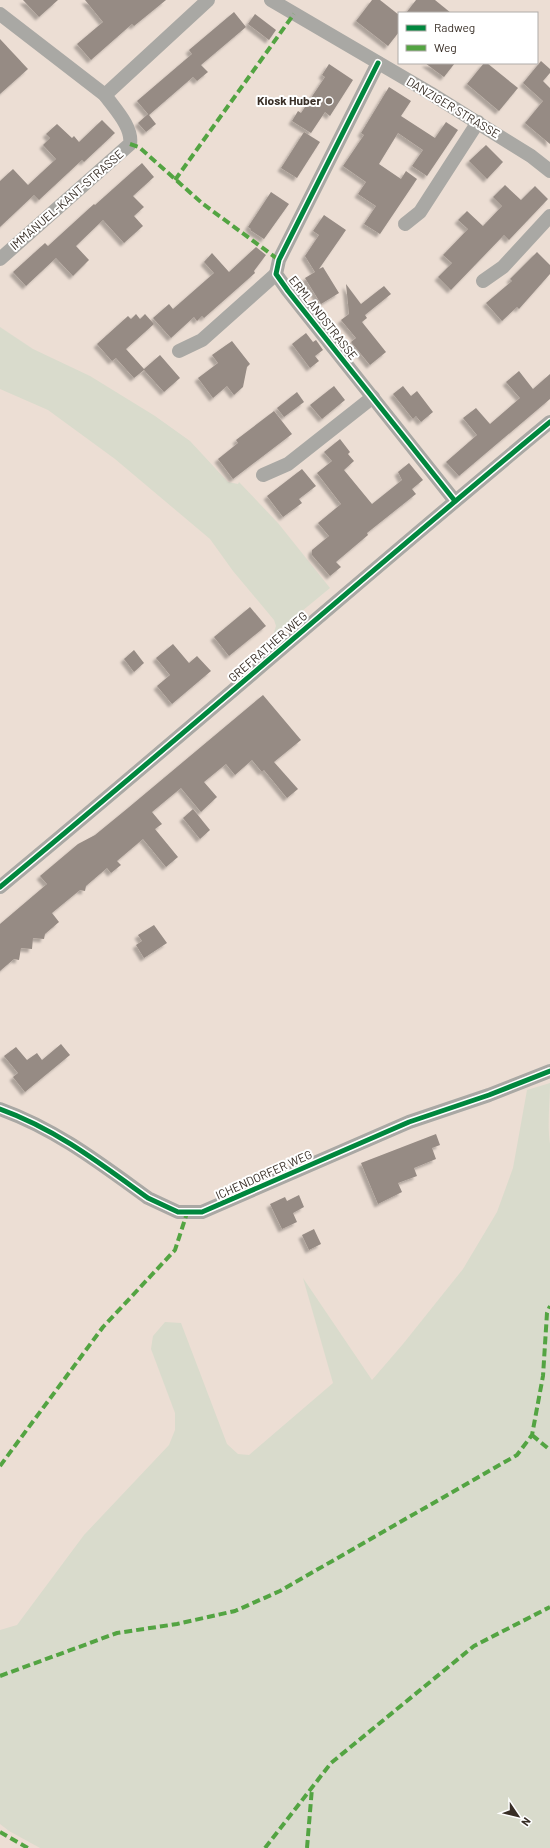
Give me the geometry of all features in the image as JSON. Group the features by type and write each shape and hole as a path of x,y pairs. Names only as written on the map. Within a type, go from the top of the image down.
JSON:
{"street":[{"path":"0,14 105,95 208,0"},
{"name":"DANZIGER STRASSE","path":"270,0 478,122 531,156 550,171"},
{"name":"ERMLANDSTRASSE","path":"378,64 279,260 276,274 455,501"},
{"name":"IMMANUEL-KANT-STRASSE","path":"0,259 130,144 132,137 129,130 105,95"},
{"path":"405,224 420,212 478,122"},
{"path":"483,281 503,267 550,216"},
{"path":"179,352 202,340 276,274"},
{"path":"263,475 288,464 373,397"},
{"name":"GREFRATHER WEG","path":"0,887 550,422"},
{"name":"ICHENDORFER WEG","path":"0,1109 34,1123 63,1138 160,1205 178,1212 194,1213 202,1212 222,1205 409,1122 489,1095 550,1071"}],"shaded area":[{"path":"0,327 33,349 90,376 155,416 190,441 228,482 238,484 239,482 278,523 330,588 273,635 276,626 274,620 233,571 210,539 115,459 48,410 0,389"},
{"path":"550,1083 550,1848 40,1848 9,1831 0,1824 0,1630 17,1625 84,1535 169,1445 175,1430 175,1413 151,1349 153,1336 165,1322 181,1323 227,1444 238,1454 249,1455 333,1383 303,1278 372,1380 463,1269 497,1212 513,1168 527,1090"}],"building":[{"path":"23,0 58,0 39,17"},
{"path":"85,0 166,0 134,26 132,24 91,60 77,44 103,22"},
{"path":"372,0 380,0 398,14 398,33 388,46 356,21"},
{"path":"416,0 435,0 450,12 407,12"},
{"path":"234,12 246,27 201,65 208,72 197,81 193,77 149,115 156,124 146,132 138,123 148,114 137,101 192,54 189,50"},
{"path":"255,14 276,30 269,40 248,24"},
{"path":"0,39 28,69 0,94"},
{"path":"541,61 550,69 550,73 543,81 550,88 550,144 525,123 543,101 523,83"},
{"path":"329,64 353,80 330,116 325,112 311,133 292,121 298,111 301,113 325,77 322,75"},
{"path":"426,64 454,64 444,77"},
{"path":"483,64 488,64 518,88 499,111 467,84"},
{"path":"389,87 411,101 401,116 435,138 446,122 458,130 427,176 412,166 423,150 398,133 379,164 401,179 406,171 417,179 380,234 364,224 376,206 358,194 366,182 343,166 364,135 361,133"},
{"path":"102,120 115,133 84,162 82,160 39,200 34,195 0,227 0,181 13,169 28,185 56,159 43,145 50,138 46,134 57,124 72,138 74,136 79,142"},
{"path":"304,132 320,142 297,178 281,168"},
{"path":"486,145 503,162 487,179 469,161"},
{"path":"142,163 154,177 133,196 144,207 134,216 143,226 124,243 103,220 76,246 89,260 73,276 56,258 26,286 13,272 45,243 48,246"},
{"path":"505,185 521,200 535,186 548,199 509,240 504,235 451,290 438,277 452,263 443,255 468,229 458,220 467,211 483,226 502,206 493,197"},
{"path":"271,192 289,204 264,239 248,227"},
{"path":"324,215 346,230 319,269 323,267 339,293 321,304 305,278 315,272 305,256 319,235 313,231"},
{"path":"256,247 266,255 254,271 255,273 204,318 202,316 197,321 194,317 171,338 153,318 169,304 173,309 214,273 204,262 212,253 229,272"},
{"path":"537,252 550,265 550,274 519,309 517,307 502,321 486,303 512,281 510,279"},
{"path":"346,284 361,304 384,286 391,294 365,315 367,318 362,322 386,352 370,365 351,342 356,338 341,320 349,314"},
{"path":"136,314 140,319 145,314 154,324 126,349 144,369 160,355 180,378 164,392 144,370 134,378 116,358 112,361 97,344 128,316 131,319"},
{"path":"306,333 313,342 316,340 323,350 315,356 319,361 310,368 292,344"},
{"path":"232,341 250,364 247,367 243,387 234,395 227,386 213,398 198,378 218,363 212,355"},
{"path":"519,371 533,389 550,374 550,399 459,476 446,462 477,435 463,418 476,408 490,424 520,398 506,382"},
{"path":"334,386 345,400 322,419 310,405"},
{"path":"403,386 411,396 417,391 433,412 421,422 416,416 413,419 393,394"},
{"path":"297,392 304,402 284,417 277,408"},
{"path":"274,411 292,434 233,479 218,459 238,443 236,440"},
{"path":"340,439 350,452 348,454 354,461 344,470 372,504 402,480 398,472 409,463 423,480 412,489 416,494 367,533 368,535 336,562 341,567 330,576 312,555 312,550 329,536 318,523 341,504 317,473 332,461 324,452"},
{"path":"302,469 316,486 299,499 302,503 283,517 267,496"},
{"path":"250,607 266,626 229,656 214,637"},
{"path":"173,644 189,663 197,656 211,671 172,704 157,686 170,675 156,658"},
{"path":"134,650 144,663 134,672 124,659"},
{"path":"263,695 301,740 274,762 298,789 287,798 264,770 262,772 252,760 235,775 226,764 204,782 217,797 201,812 181,788 152,812 162,824 155,829 178,857 166,867 143,839 117,861 121,865 111,873 107,868 86,886 85,891 80,890 52,913 59,922 45,934 44,939 33,938 32,949 21,948 19,960 14,959 0,971 0,924 47,884 40,876 78,844 95,835"},
{"path":"193,809 210,830 200,839 183,818"},
{"path":"154,925 167,943 144,958 136,945 142,941 138,935"},
{"path":"61,1044 70,1055 25,1092 13,1077 18,1073 4,1056 16,1047 27,1060 37,1053 42,1060"},
{"path":"436,1134 440,1145 432,1148 436,1159 414,1168 417,1176 398,1183 402,1192 378,1204 361,1163"},
{"path":"299,1195 304,1207 293,1213 297,1222 282,1229 270,1204 285,1197 287,1201"},
{"path":"314,1229 321,1244 309,1250 302,1235"}],"marked path":[{"path":"175,180 294,14"},
{"path":"130,144 139,147 203,204 279,260"},
{"path":"0,1466 103,1327 175,1250 187,1213"},
{"path":"0,1676 117,1633 177,1624 235,1611 280,1591 517,1455 532,1435 543,1376 547,1313 550,1306"},
{"path":"532,1435 550,1450"},
{"path":"265,1848 331,1763 474,1646 550,1607"},
{"path":"307,1848 312,1788"},
{"path":"0,1832 28,1848"}],"cycle path":[{"path":"378,63 279,260 276,274 455,501"},
{"path":"0,887 550,422"},
{"path":"0,1109 21,1117 59,1137 95,1160 148,1198 178,1212 202,1212 409,1122 489,1095 550,1071"}],"place":[{"name":"Kiosk Huber","path":"329,101"}]}
